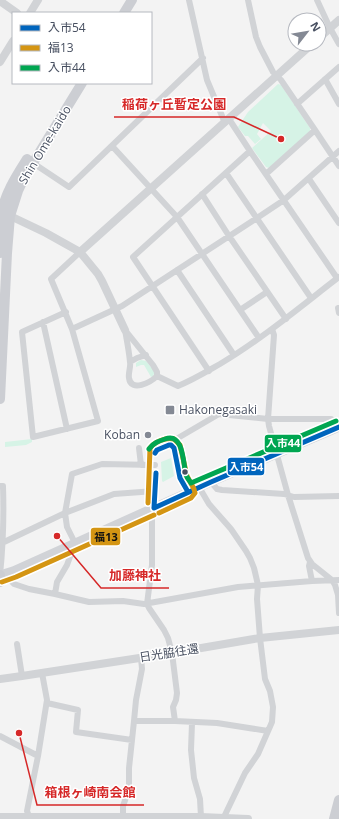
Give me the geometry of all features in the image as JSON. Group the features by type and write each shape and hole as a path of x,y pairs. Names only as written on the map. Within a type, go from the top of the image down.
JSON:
{"main road":[{"path":"119,12 126,0"},
{"path":"125,12 132,0"},
{"name":"Shin Ome-kaido","path":"0,263 6,197 18,173 74,84"},
{"name":"Shin Ome-kaido","path":"0,399 7,253 4,213 81,84"},
{"path":"0,582 0,575 13,571 211,482 339,427"},
{"path":"334,819 339,800"}],"street":[{"path":"31,12 38,0"},
{"path":"157,376 178,386 209,371 234,356 286,319 338,277 250,151 227,121 207,80 190,0"},
{"path":"248,0 256,37 273,72 281,80 339,166"},
{"path":"317,0 339,44"},
{"path":"0,1 16,12"},
{"path":"327,31 339,20"},
{"path":"0,62 12,43"},
{"path":"66,312 22,332 33,437 98,421 72,329 66,312 51,279 303,52"},
{"path":"33,163 69,186 203,58"},
{"path":"297,104 339,67"},
{"path":"325,79 339,104"},
{"path":"266,174 315,130"},
{"path":"112,146 177,217 259,338"},
{"path":"209,371 133,257 250,151"},
{"path":"72,329 122,306 284,200 339,151"},
{"path":"226,173 311,298"},
{"path":"309,179 339,223"},
{"path":"202,194 286,319"},
{"path":"4,213 46,233 80,252 98,274 125,330 154,365 157,376"},
{"path":"177,270 234,356"},
{"path":"240,310 267,292"},
{"path":"338,308 339,313"},
{"path":"43,322 67,429"},
{"path":"272,329 274,335 268,419 276,454 308,558 310,562 332,580 335,585 338,595 339,613"},
{"path":"125,330 130,362 129,379 132,384 139,386 157,376"},
{"path":"130,362 137,358 146,356"},
{"path":"171,445 178,438 219,414 268,419 331,419 335,421 339,427"},
{"path":"138,448 141,465"},
{"path":"55,594 57,582 67,565 75,543 67,527 66,513 72,474 102,464 155,465"},
{"path":"211,482 217,489 222,490 284,494 294,497 339,496"},
{"path":"1,486 2,543 0,575 14,584 29,589 89,602 123,601 147,604 238,587 339,580"},
{"path":"198,488 209,504 231,529 246,551 254,568 258,586 257,598 260,638 265,679 270,691 273,707 272,722 258,754 246,773 223,819"},
{"path":"2,543 66,513 114,494 155,491"},
{"path":"154,508 152,516 152,565 147,604 166,634 172,653 177,693 173,707 174,721"},
{"path":"310,562 309,566 312,581"},
{"name":"日光脇往還","path":"0,679 141,658 260,638 339,630"},
{"path":"17,644 22,676"},
{"path":"123,818 123,806 129,789 129,768 136,700 142,669 141,658"},
{"path":"29,818 27,811 47,703 42,673"},
{"path":"47,703 78,710 76,732 132,740"},
{"path":"134,721 217,723 268,731"},
{"path":"192,723 191,750 194,778 200,799 201,818"},
{"path":"0,736 38,756"},
{"path":"0,817 248,819"}],"green space":[{"path":"278,84 281,85 310,128 310,131 269,168 266,167 252,148 271,131 263,123 257,134 261,139 255,144 248,136 245,136 238,127 248,112"},
{"path":"141,360 146,361 155,372 153,376 151,377 144,365 136,367 136,363"},
{"path":"32,439 32,442 26,445 5,447 5,442"},
{"path":"171,458 174,476 163,482 161,462"}],"transit line":[{"name":"入市44","path":"149,449 158,441 171,438 176,440 182,450 186,475 191,483 336,421"},
{"name":"入市54","path":"154,508 339,427"},
{"name":"福13","path":"148,503 150,448 160,440 174,439 180,445 187,476 195,493 191,498 159,513"},
{"name":"入市54","path":"155,453 157,450 169,445 174,448 180,478 188,492"},
{"name":"入市54","path":"154,508 156,473"},
{"name":"福13","path":"2,582 154,515"}],"place":[{"name":"稲荷ヶ丘暫定公園","path":"281,139"},
{"name":"Hakonegasaki","path":"170,410"},
{"name":"Koban","path":"148,435"},
{"name":"加藤神社","path":"57,536"},
{"name":"箱根ヶ崎南会館","path":"19,733"}]}
